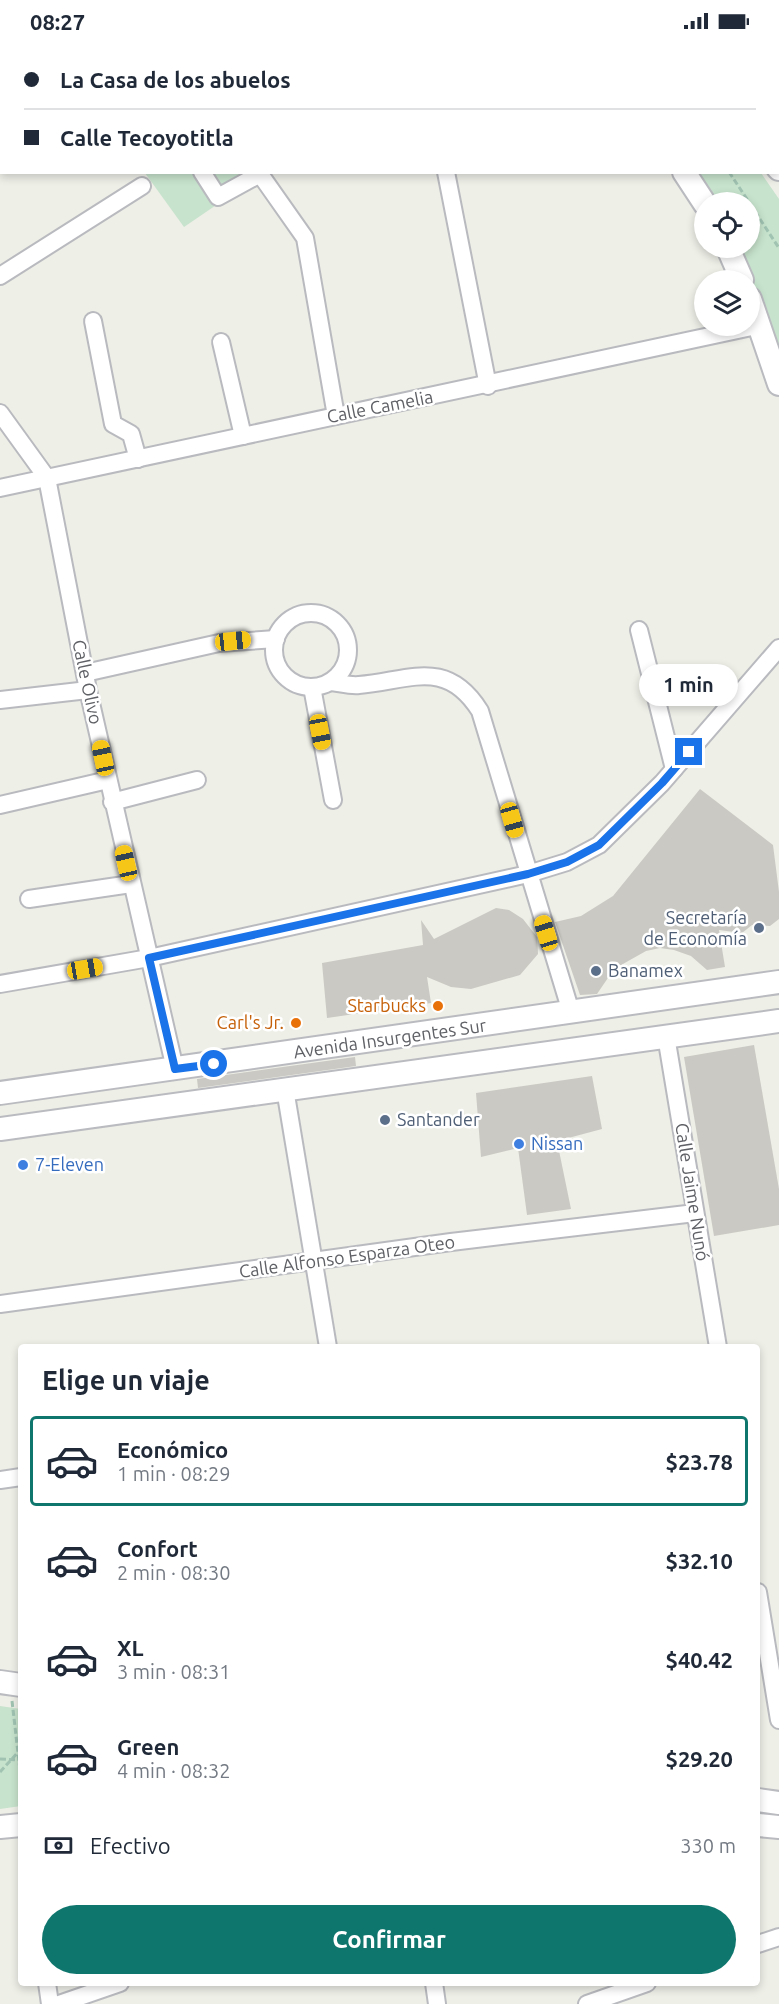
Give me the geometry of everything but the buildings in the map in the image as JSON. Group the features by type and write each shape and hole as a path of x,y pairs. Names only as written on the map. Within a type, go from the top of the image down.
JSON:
{"main road":[{"path":"685,174 697,192"},
{"path":"761,325 779,384"},
{"name":"Avenida Insurgentes Sur","path":"0,1094 779,982"},
{"name":"Avenida Insurgentes Sur","path":"0,1129 779,1021"},
{"path":"760,1800 779,1803"},
{"path":"760,1826 779,1827"}],"street":[{"path":"203,174 218,197 260,174 305,238 336,416"},
{"path":"446,174 488,386"},
{"path":"0,276 142,186"},
{"path":"93,321 113,424 131,434 138,459"},
{"name":"Calle Camelia","path":"0,488 488,386 761,325"},
{"path":"221,342 243,436"},
{"name":"Calle Olivo","path":"0,413 47,478 112,802 175,1069"},
{"path":"331,682 345,665 348,653 342,630 324,616 300,615 281,628 276,639 275,659 279,668 293,682 312,687 331,682 357,685 412,675 430,675 451,681 469,694 480,711 571,1012"},
{"path":"639,630 674,769"},
{"path":"0,700 86,681 219,643 276,639"},
{"path":"0,984 149,958 528,874 567,862 599,845 674,769 779,648"},
{"path":"312,687 333,800"},
{"path":"0,806 108,780"},
{"path":"112,802 197,780"},
{"path":"29,899 131,884"},
{"name":"Calle Jaime Nunó","path":"666,1036 717,1344"},
{"path":"285,1089 328,1344"},
{"name":"Calle Alfonso Esparza Oteo","path":"0,1304 451,1242 695,1213"},
{"path":"0,1480 18,1477"},
{"path":"760,1604 778,1712"},
{"path":"760,1943 779,1937"},
{"path":"47,1986 50,2004"},
{"path":"59,2004 111,1986"},
{"path":"434,1986 437,2004"},
{"path":"587,2004 638,1986"}],"path":[{"path":"730,174 742,192"},
{"path":"760,220 779,248"},
{"path":"10,1683 18,1743"},
{"path":"0,1772 18,1751"},
{"path":"0,1759 18,1760"}],"green space":[{"path":"146,174 245,174 250,182 184,227"},
{"path":"697,174 762,174 779,199 779,352 760,304 760,270 747,270 742,258 760,258 760,192 709,192"},
{"path":"0,1706 18,1709 18,1806 0,1809"}],"place":[{"name":"Secretaría de Economía","path":"759,928"},
{"name":"Banamex","path":"596,971"},
{"name":"Starbucks","path":"438,1006"},
{"name":"Carl's Jr.","path":"296,1023"},
{"name":"Santander","path":"385,1120"},
{"name":"Nissan","path":"519,1144"},
{"name":"7-Eleven","path":"23,1165"}],"route":[{"path":"214,1064 175,1069 149,958 528,874 567,862 599,845 662,783 689,752"}]}
